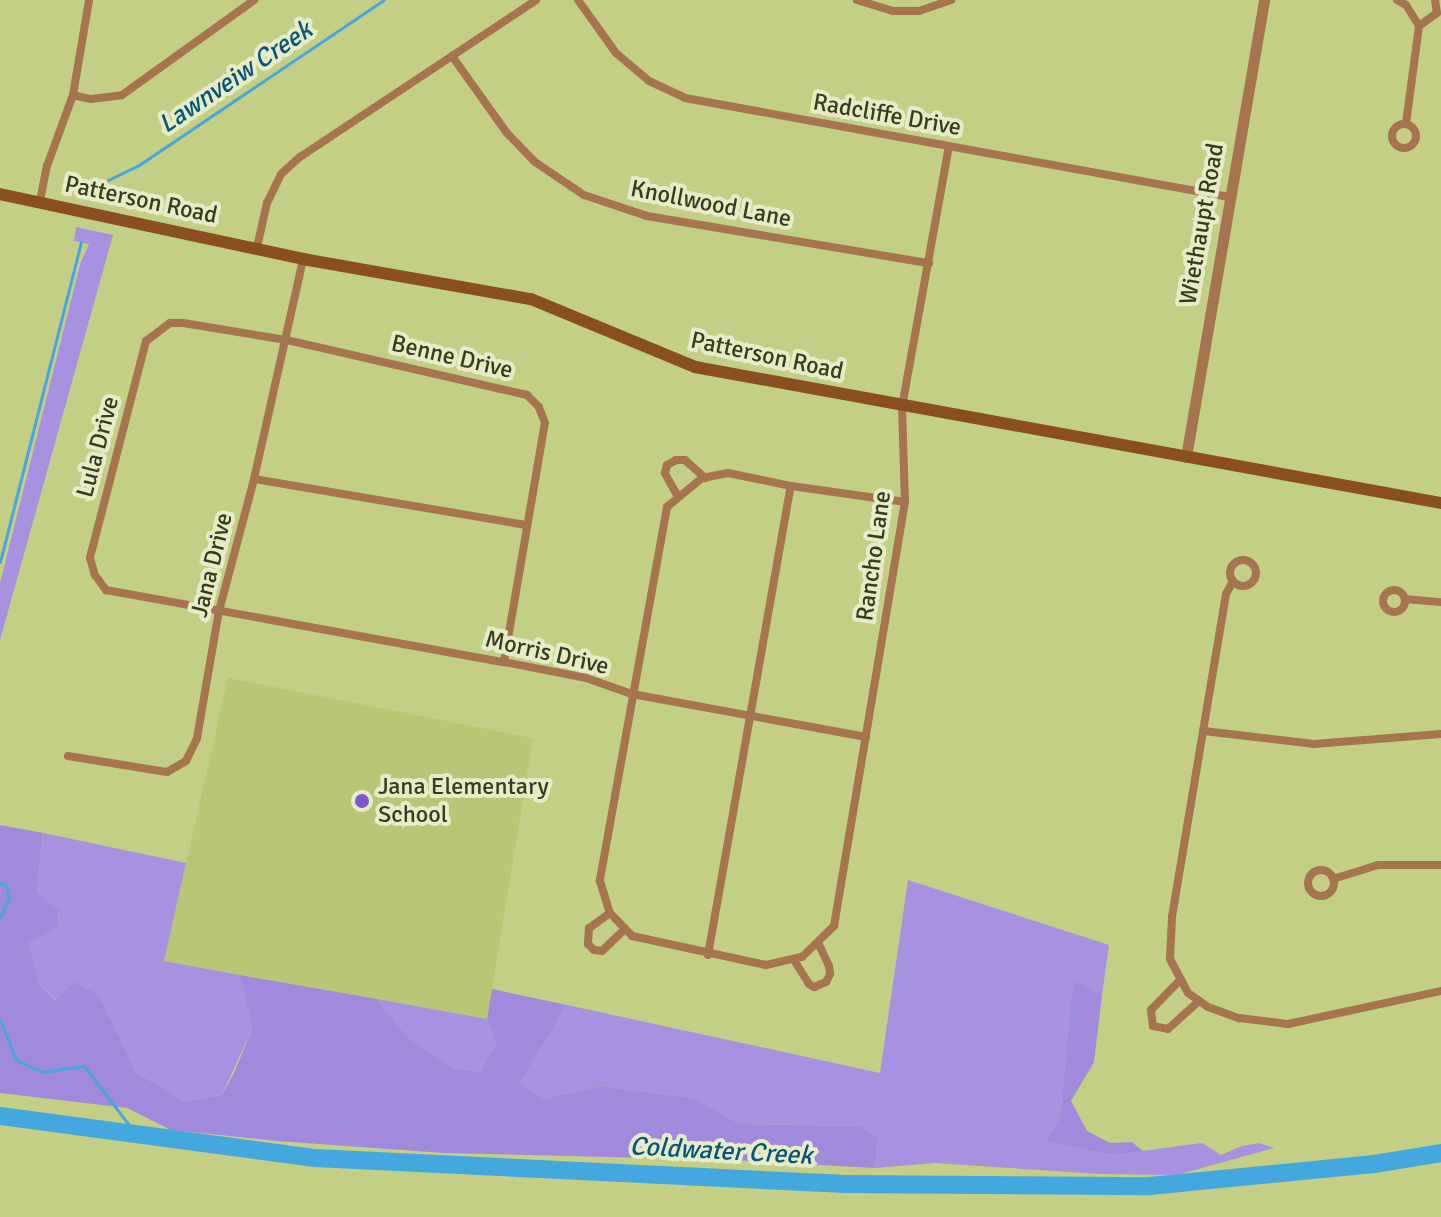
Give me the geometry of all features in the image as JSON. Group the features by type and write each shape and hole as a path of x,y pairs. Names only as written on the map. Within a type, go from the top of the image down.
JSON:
{"main road":[{"name":"Patterson Road","path":"0,194 303,259 531,299 695,367 1441,503"}],"street":[{"path":"40,201 47,166 73,95 89,0"},
{"path":"73,95 91,99 122,95 254,0"},
{"path":"257,247 267,203 281,174 300,157 536,0"},
{"name":"Radcliffe Drive","path":"578,0 616,53 649,81 685,98 1229,197"},
{"path":"857,0 893,11 919,11 951,0"},
{"name":"Wiethaupt Road","path":"1186,457 1264,0"},
{"path":"1397,0 1409,2 1419,26 1406,124"},
{"path":"1419,26 1437,13 1435,0"},
{"name":"Knollwood Lane","path":"452,56 507,133 535,162 584,195 647,216 929,263"},
{"name":"Rancho Lane","path":"798,958 834,926 905,502 902,407 949,147"},
{"name":"Jana Drive","path":"68,756 167,772 186,761 197,738 219,611 254,479 303,259"},
{"name":"Lula Drive","path":"219,611 106,590 95,575 90,558 146,341 170,323 286,340"},
{"name":"Benne Drive","path":"286,340 527,395 539,407 545,423 504,662"},
{"path":"677,495 665,473 667,465 676,460 685,460 705,478"},
{"path":"818,942 829,966 826,982 814,987 809,984 798,958 766,965 643,941 625,929 610,913 600,881 667,507 677,495 705,478 743,474 791,486 905,502"},
{"path":"254,479 526,525"},
{"path":"708,955 791,486"},
{"path":"1233,581 1226,594 1172,917 1170,959 1188,993 1199,1001 1239,1018 1288,1024 1441,991"},
{"path":"1405,599 1441,602"},
{"name":"Morris Drive","path":"219,611 504,662 586,678 632,694 866,737"},
{"path":"1204,731 1314,744 1441,734"},
{"path":"1333,879 1378,865 1441,865"},
{"path":"610,913 589,928 588,944 602,951 625,929"},
{"path":"1181,979 1151,1010 1153,1026 1168,1029 1199,1001"}],"shaded area":[{"path":"76,227 113,235 0,640 0,583 81,261 89,244 74,241"},
{"name":"Jana Elementary School","path":"228,678 533,738 487,1019 164,961"},
{"path":"0,825 43,833 37,893 59,910 58,927 29,943 40,985 55,1000 74,982 100,996 136,1072 184,1101 222,1095 234,1073 252,1029 240,975 377,999 411,1041 452,1067 481,1072 496,1044 487,1019 492,989 567,1005 520,1083 543,1099 599,1086 694,1098 740,1124 861,1126 878,1138 875,1168 731,1160 444,1153 277,1141 171,1130 127,1108 0,1093"},
{"path":"43,833 186,863 164,961 240,975 252,1029 222,1095 184,1101 136,1072 100,996 56,1000 40,985 29,943 58,926 59,910 37,894"},
{"path":"908,880 1109,945 1102,995 1073,981 1060,1116 1045,1142 1113,1155 1202,1143 1221,1155 1259,1143 1274,1148 1177,1175 1100,1174 935,1163 875,1168 878,1139 861,1126 740,1124 694,1098 599,1086 543,1099 520,1083 567,1005 880,1073"},
{"path":"1073,980 1102,995 1094,1062 1071,1101 1087,1131 1110,1143 1132,1142 1143,1151 1113,1155 1045,1142 1060,1116"},
{"path":"377,999 487,1019 496,1044 482,1072 452,1067 411,1041"}],"waterway":[{"name":"Lawnveiw Creek","path":"106,181 139,165 384,0"},
{"name":"Lawnveiw Creek","path":"0,562 81,242"},
{"name":"Lawnveiw Creek","path":"0,883 6,885 9,898 0,917"},
{"name":"Lawnveiw Creek","path":"0,1020 16,1060 43,1072 84,1066 136,1134"},
{"name":"Coldwater Creek","path":"0,1116 315,1158 845,1184 1150,1186 1374,1164 1441,1153"}],"place":[{"name":"Jana Elementary School","path":"362,801"}]}
